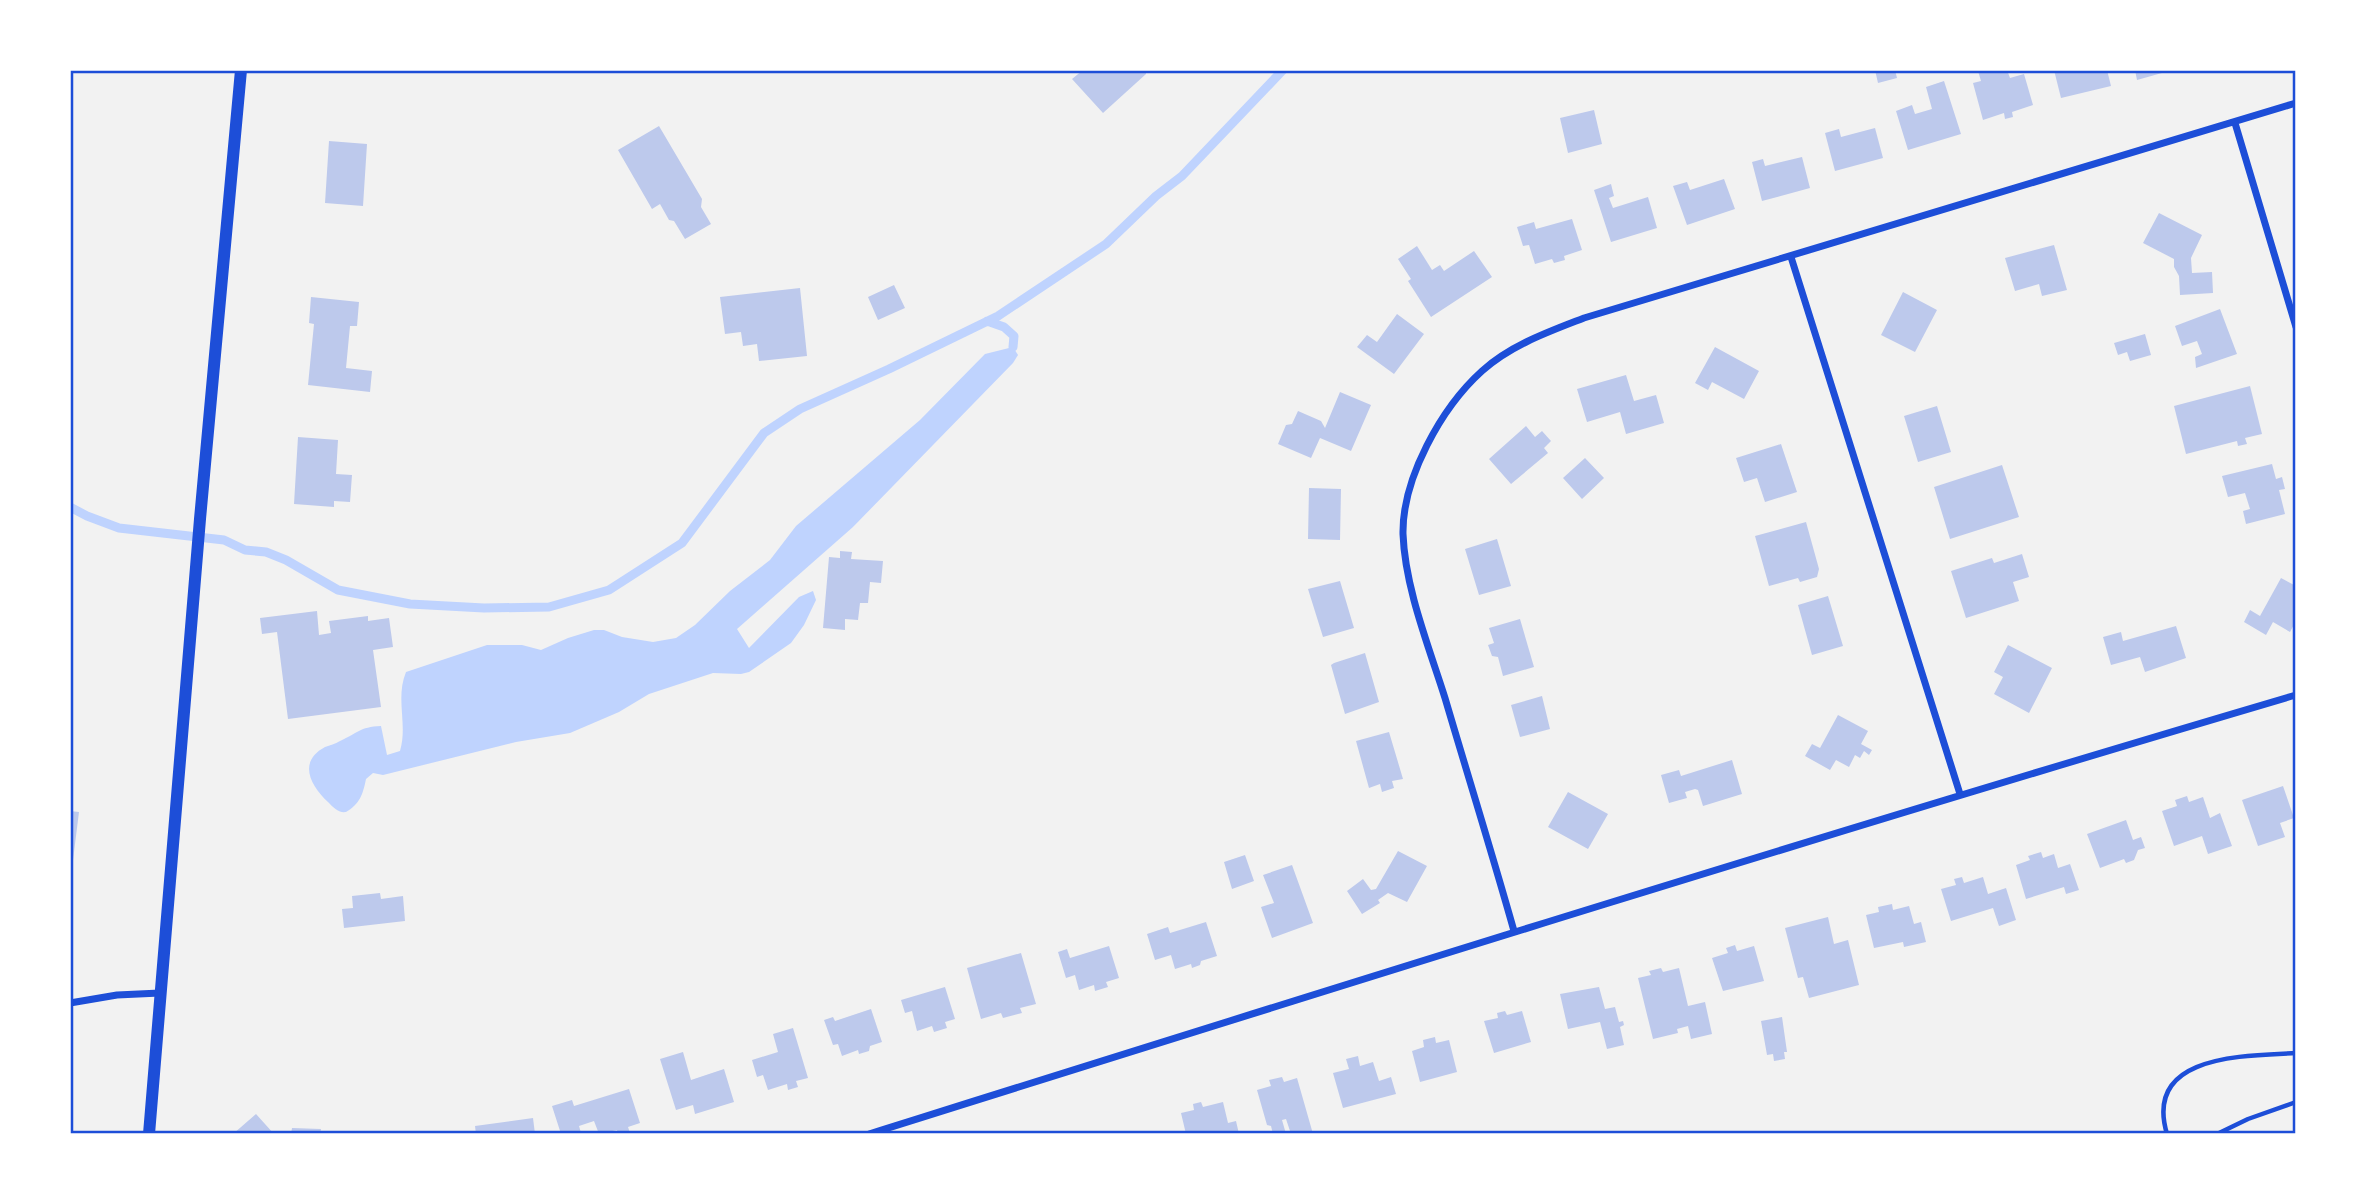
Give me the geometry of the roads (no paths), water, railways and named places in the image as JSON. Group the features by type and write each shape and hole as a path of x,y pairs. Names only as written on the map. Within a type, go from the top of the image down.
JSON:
{"street":[{"path":"149,1134 197,552 241,70"},
{"path":"1514,931 1413,592 1403,533 1412,482 1424,450 1460,396 1482,371 1508,352 1538,336 1584,318 2296,103"},
{"path":"2235,123 2296,327"},
{"path":"1791,257 1960,794"},
{"path":"869,1134 1514,931 1960,794 2296,695"},
{"path":"70,1003 117,995 160,993"}],"water":[{"path":"1013,347 1018,355 1013,363 853,527 737,629 749,648 799,597 813,591 816,600 804,625 791,643 749,672 713,673 649,694 619,712 570,733 516,742 383,775 373,773 366,779 358,802 346,812 334,808 316,789 309,767 316,753 359,731 381,726 387,755 400,751 403,731 402,692 406,672 487,645 522,645 541,650 594,630 653,642 676,638 695,625 730,591 770,560 796,526 920,420 985,354"}],"waterway":[{"path":"70,507 119,528 224,540 245,550 266,552 286,560 338,590 410,604 484,608 549,607 609,590 682,543 764,433 800,409 998,316 1106,244 1156,196 1182,176 1283,70"},
{"path":"987,321 1004,327 1014,336 1013,347"}]}
